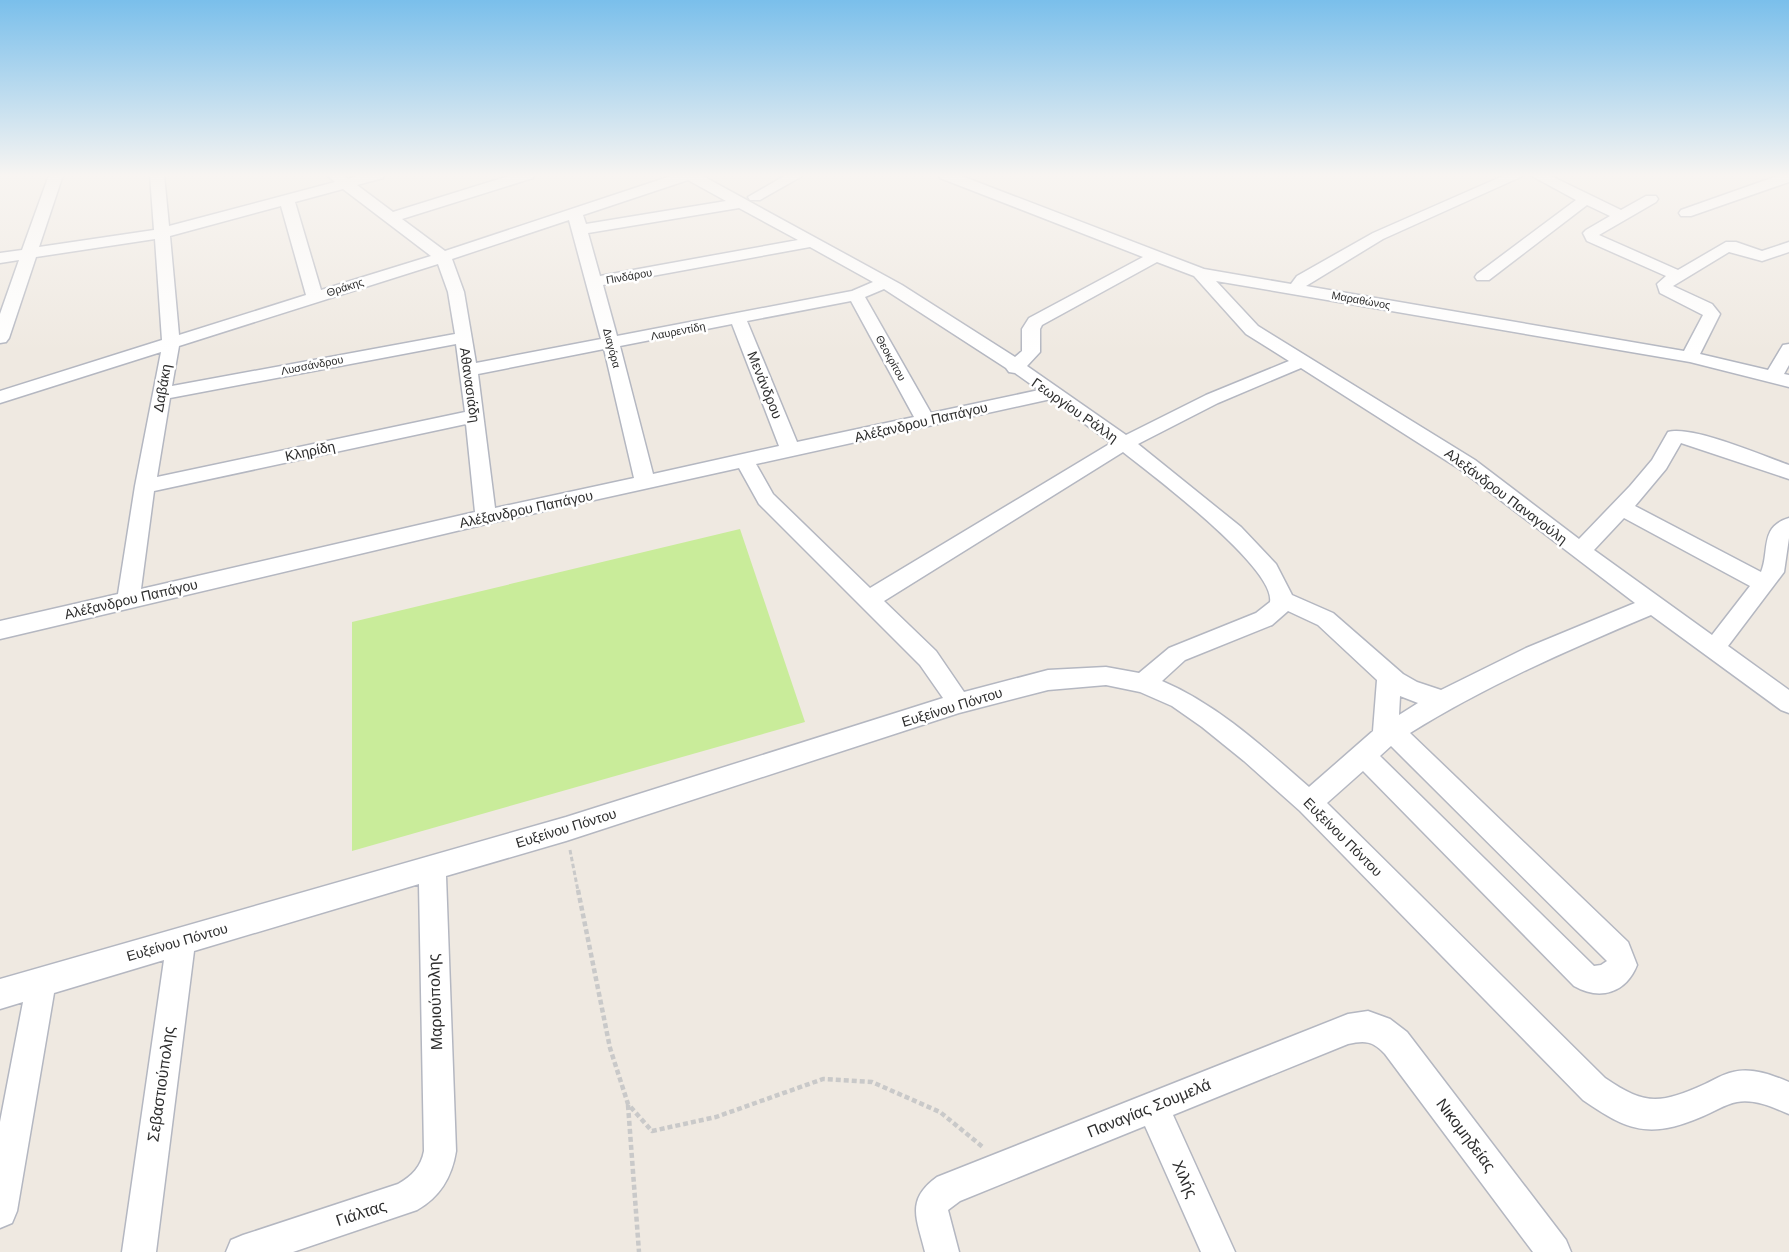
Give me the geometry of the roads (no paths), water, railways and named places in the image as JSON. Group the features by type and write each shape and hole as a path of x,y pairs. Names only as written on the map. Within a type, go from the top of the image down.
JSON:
{"street":[{"path":"0,338 35,233"},
{"path":"0,258 159,233"},
{"name":"Δαβάκη","path":"128,600 145,486 170,343 162,233"},
{"path":"296,233 315,297"},
{"path":"411,233 442,257"},
{"name":"Θράκης","path":"0,397 442,257 533,233"},
{"name":"Διαγόρα","path":"580,233 611,344 646,483"},
{"name":"Γεωργίου Ράλλη","path":"799,233 925,306 1052,393 1180,485 1242,539 1274,574 1281,588 1282,600"},
{"name":"Μαραθώνος","path":"1094,233 1200,273 1690,357 1782,378"},
{"path":"1295,289 1303,279 1384,233"},
{"path":"1483,277 1541,233"},
{"path":"1592,233 1590,236 1679,276"},
{"name":"Πινδάρου","path":"594,282 812,242"},
{"path":"1690,357 1712,314 1706,308 1664,288 1665,284 1728,246 1762,256 1789,247"},
{"name":"Αθανασιάδη","path":"442,257 456,288 469,370 486,517"},
{"path":"1015,368 1031,352 1031,329 1035,322 1154,257"},
{"name":"Αλεξάνδρου Παναγούλη","path":"1200,273 1252,330 1468,465 1580,551 1715,647 1789,703"},
{"name":"Λαυρεντίδη","path":"469,370 856,295 885,283"},
{"name":"Θεοκρίτου","path":"856,295 926,421"},
{"name":"Μενάνδρου","path":"738,319 791,451"},
{"name":"Λυσσάνδρου","path":"161,394 464,336"},
{"path":"1782,378 1789,349"},
{"path":"868,600 1124,444 1212,399 1301,362"},
{"name":"Αλέξανδρου Παπάγου","path":"0,630 486,517 745,462 1052,393"},
{"name":"Κληρίδη","path":"145,486 475,416"},
{"path":"1580,551 1659,464 1673,438 1678,436 1789,472"},
{"path":"745,462 766,499 928,658 959,703"},
{"path":"1620,507 1764,583"},
{"path":"1715,647 1774,570 1777,537 1789,525"},
{"path":"1143,682 1178,654 1268,616 1276,610 1282,600 1307,609 1332,623 1389,679 1421,696 1443,700"},
{"path":"1309,803 1389,734 1443,700 1534,654 1655,604"},
{"name":"Ευξείνου Πόντου","path":"0,994 566,829 959,703 1028,684 1067,677 1106,676 1143,682 1180,699 1211,720 1253,753 1309,803 1594,1089 1619,1106 1640,1115 1658,1117 1733,1087 1744,1085 1779,1094"},
{"path":"1363,756 1584,976 1597,982 1623,965 1618,952 1389,734 1389,679"},
{"name":"Μαριούπολης","path":"432,868 439,1135"},
{"name":"Σεβαστιούπολης","path":"141,1240 181,941"},
{"path":"0,1211 41,981"},
{"name":"Παναγίας Σουμελά","path":"942,1252 931,1210 932,1204 949,1190 1348,1029 1371,1025"},
{"name":"Νικομηδείας","path":"1371,1025 1384,1032 1396,1043 1554,1252"},
{"name":"Χιλής","path":"1152,1107 1218,1252"},
{"name":"Γιάλτας","path":"243,1252 416,1193 426,1185 438,1162 439,1135"}]}
